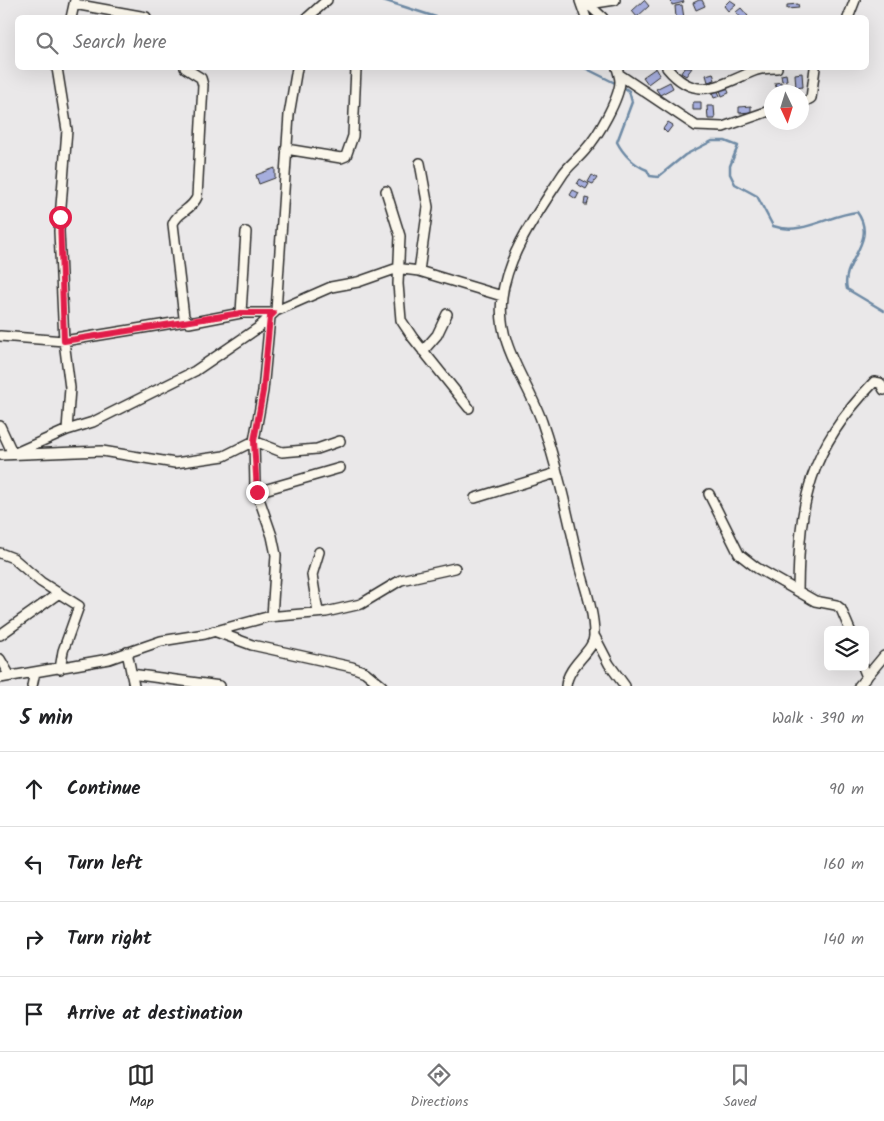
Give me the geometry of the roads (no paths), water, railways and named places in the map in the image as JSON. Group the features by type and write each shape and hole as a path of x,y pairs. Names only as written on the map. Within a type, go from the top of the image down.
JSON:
{"street":[{"path":"310,15 327,0"},
{"path":"583,3 615,0"},
{"path":"849,15 855,0"},
{"path":"72,15 74,2 136,15"},
{"path":"583,3 599,15"},
{"path":"57,70 67,130 59,231 64,341 70,388 67,430"},
{"path":"185,321 173,240 173,224 174,220 194,205 197,197 203,85 201,78 188,70"},
{"path":"272,617 276,554 257,492 254,441 263,391 273,314 289,115 297,70"},
{"path":"286,149 341,158 346,156 353,136 356,70"},
{"path":"669,70 675,78 687,85 705,88 724,85 758,70"},
{"path":"809,99 811,98 815,70"},
{"path":"618,71 696,126 723,127 764,113"},
{"path":"618,71 617,94 592,140 565,172 509,267 500,314 506,342 542,422 591,610 595,637 609,664 625,686"},
{"path":"419,271 422,239 428,212 420,163"},
{"path":"386,191 400,236 398,284 401,320 469,408"},
{"path":"241,313 246,232"},
{"path":"13,454 67,430 92,422 195,371 258,328 273,314 331,287 358,282 399,269 419,271 502,296"},
{"path":"0,336 64,341 185,321 189,323 241,313 273,314"},
{"path":"424,351 437,335 447,314"},
{"path":"798,590 800,530 814,469 829,438 854,403 874,382 880,383 884,390"},
{"path":"0,426 13,454"},
{"path":"0,455 102,451 175,463 224,456 254,441 282,452 317,449 340,441"},
{"path":"257,492 340,468"},
{"path":"475,498 556,473"},
{"path":"709,494 739,554 757,568 815,601 836,605 841,609 848,626"},
{"path":"318,612 312,575 319,552"},
{"path":"0,554 13,558 41,582 79,606 63,651 60,669"},
{"path":"0,678 60,669 109,658 170,639 214,632 272,617 318,612 360,604 401,580 454,568"},
{"path":"0,635 59,593"},
{"path":"214,632 252,645 352,667 365,672 382,686"},
{"path":"566,686 576,663 590,649 595,637"},
{"path":"127,652 134,686"},
{"path":"859,686 884,656"},
{"path":"0,659 10,676"},
{"path":"865,671 867,677"},
{"path":"32,686 35,672"},
{"path":"131,674 220,686"}],"waterway":[{"path":"383,0 430,15"},
{"path":"589,70 617,84"},
{"path":"622,86 629,91 632,102 617,142 629,159 647,170 650,176 658,177 685,155 712,141 725,141 738,146 730,166 730,174 735,184 757,196 773,226 784,228 805,227 857,212 863,223 864,233 846,279 847,289 884,311"}]}
